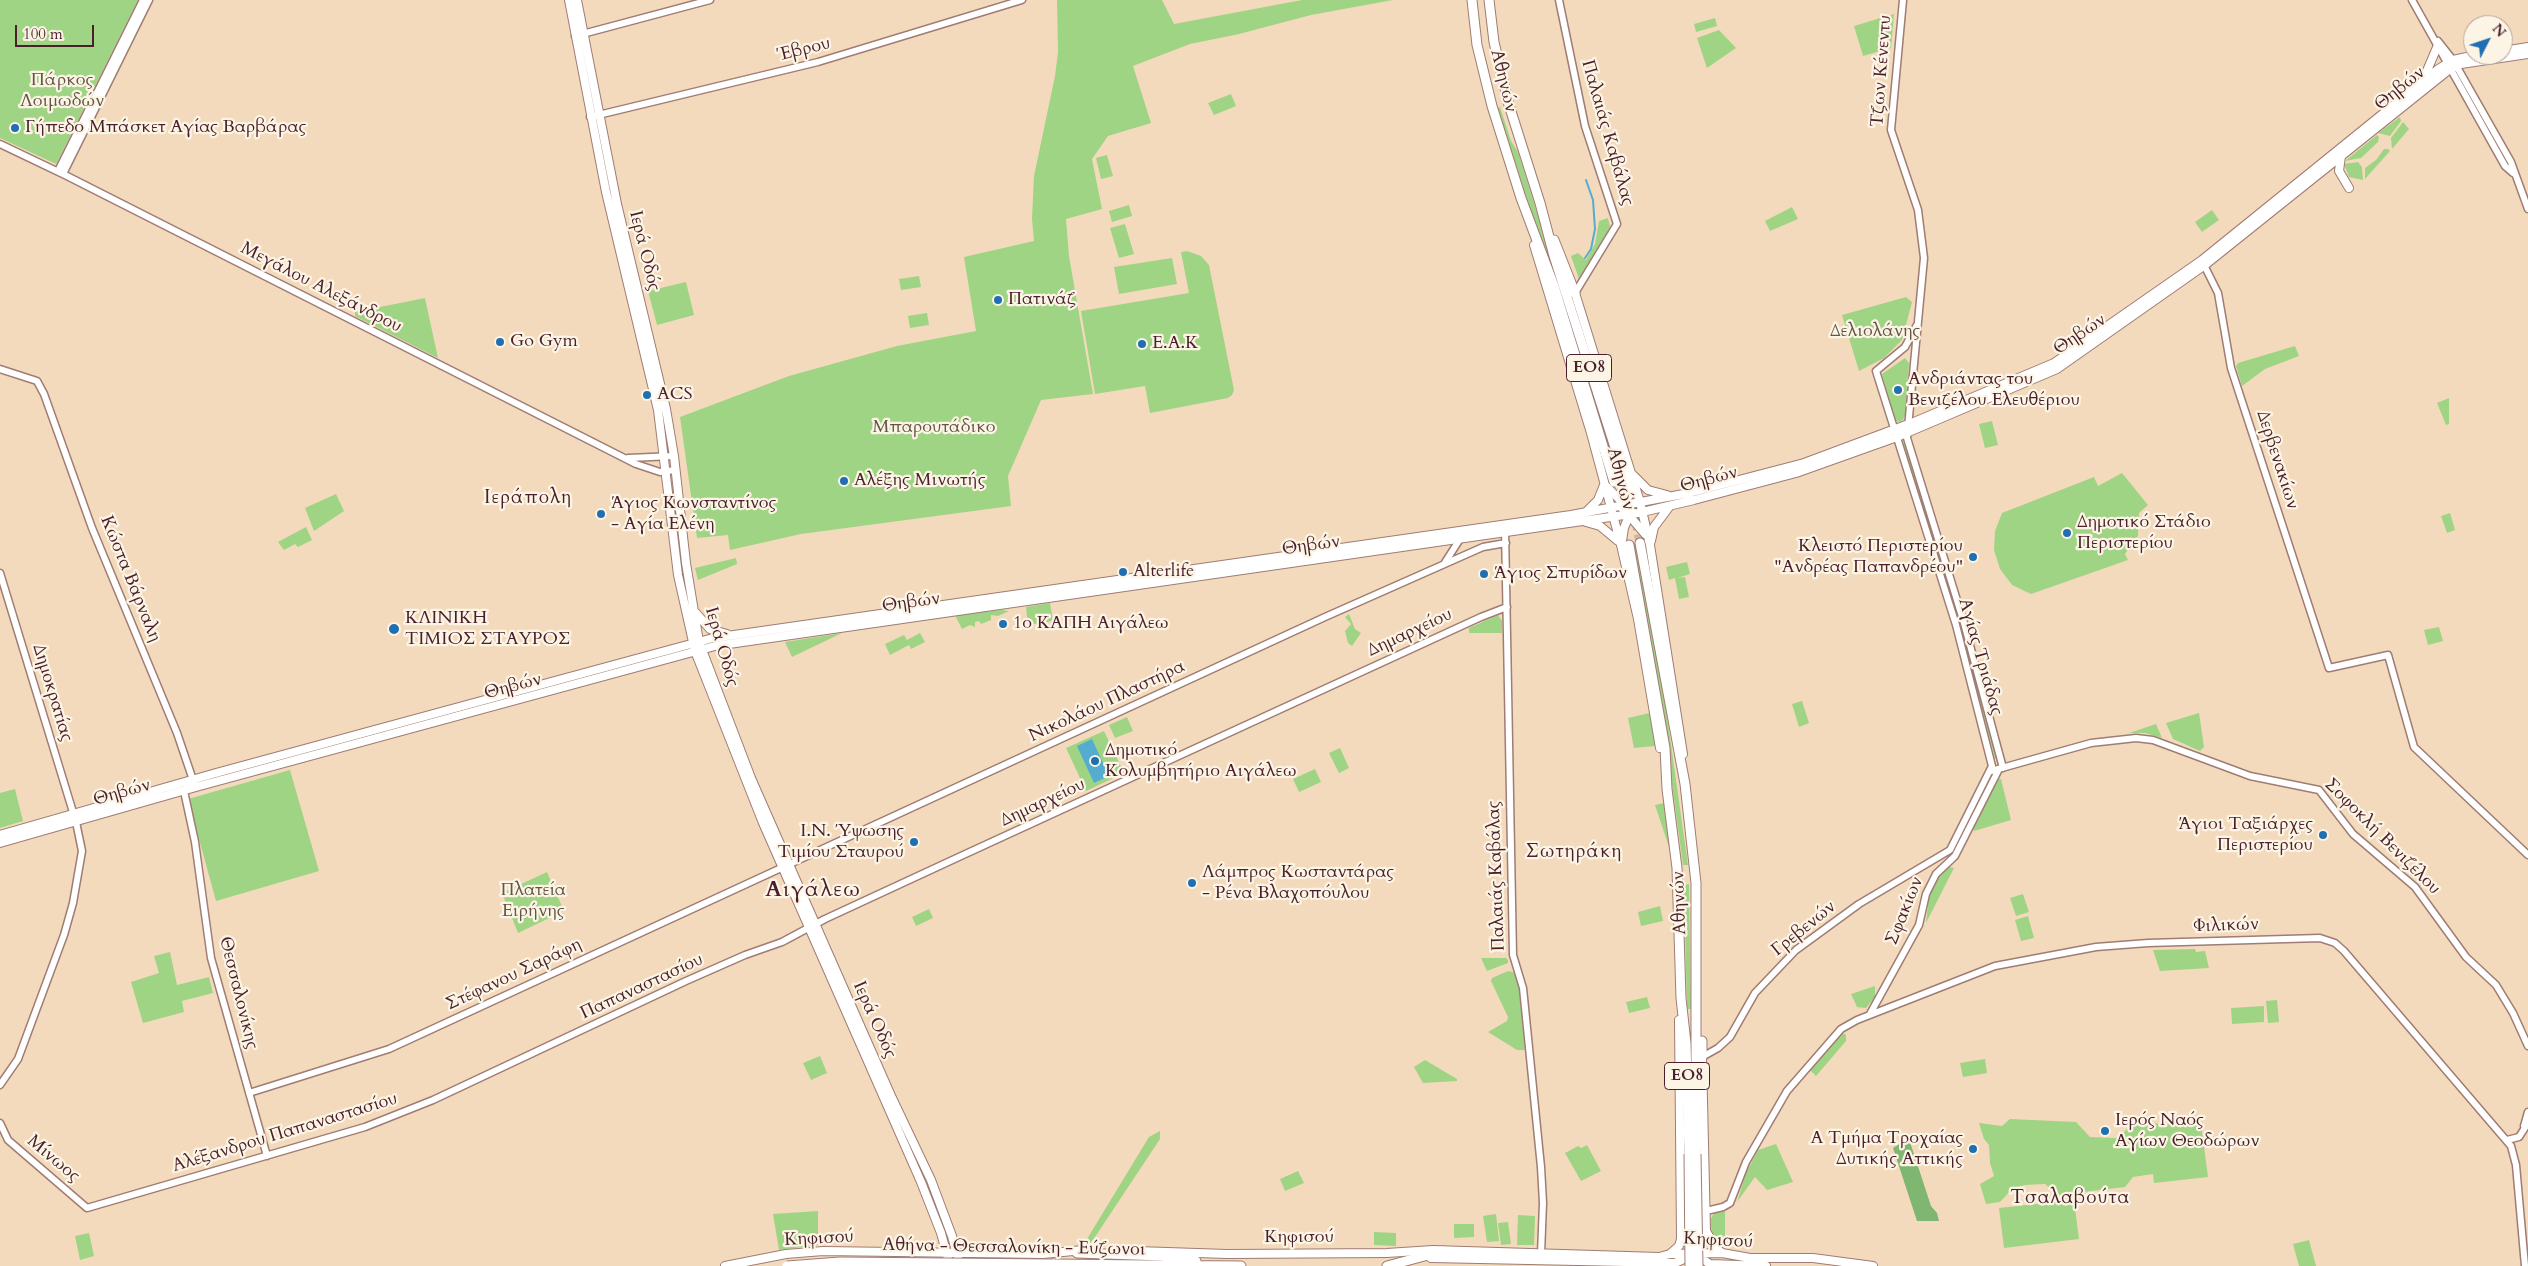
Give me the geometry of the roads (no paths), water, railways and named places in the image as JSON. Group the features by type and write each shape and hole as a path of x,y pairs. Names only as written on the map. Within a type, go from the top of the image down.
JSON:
{"highway":[{"name":"Αθηνών","path":"1472,0 1482,69 1521,198 1554,286 1614,482"},
{"name":"Αθηνών","path":"1489,0 1494,42 1505,90 1554,256 1628,476"},
{"path":"1521,198 1528,224"},
{"path":"1540,204 1575,293"},
{"name":"Αθηνών","path":"1640,542 1685,784 1696,883 1698,1003 1690,1266"},
{"name":"Αθηνών","path":"1625,545 1665,748 1667,789 1679,885 1681,998 1686,1043 1698,1266"},
{"path":"1660,748 1667,789"},
{"path":"1685,766 1685,784"},
{"path":"1679,1020 1681,998"},
{"path":"1698,1003 1702,1057"},
{"path":"1387,1266 1443,1251"},
{"path":"1077,1252 1163,1256 1234,1266"},
{"name":"Αθήνα - Θεσσαλονίκη - Εύζωνοι","path":"787,1266 840,1262 1241,1266"}],"main road":[{"name":"Ιερά Οδός","path":"568,0 579,35 595,116 666,409 674,456 671,470 678,574 697,646 728,738 787,867 903,1140 941,1233 950,1266"},
{"name":"Ιερά Οδός","path":"577,0 579,35"},
{"path":"2422,82 2438,45"},
{"path":"2513,49 2528,47"},
{"name":"Θηβών","path":"1617,510 1636,509 1674,496 1804,463 1896,433 1907,432 2057,369 2204,262 2341,156 2452,65 2528,54"},
{"name":"Θηβών","path":"2204,262 2422,82 2463,60"},
{"name":"Ιερά Οδός","path":"595,116 606,192 658,410 665,456 671,470 697,646"},
{"path":"2341,156 2340,171 2349,188"},
{"name":"Αθηνών","path":"1528,224 1604,483 1617,510 1625,545 1660,748"},
{"name":"Αθηνών","path":"1575,293 1636,509 1650,545 1685,766"},
{"name":"Θηβών","path":"0,843 194,784 739,634 1062,590 1506,535 1617,510 1669,507 1799,472 1896,433"},
{"path":"1628,476 1659,495 1674,496"},
{"path":"1604,483 1617,510 1632,490 1628,476"},
{"path":"1604,483 1598,500 1583,517 1600,526 1625,545"},
{"path":"1650,545 1654,527 1669,507"},
{"path":"1636,509 1641,527 1650,545"},
{"path":"1625,545 1624,528 1636,509"},
{"name":"Θηβών","path":"697,646 776,637 1460,539 1506,535"},
{"path":"693,609 700,620 710,629 723,634 739,634"},
{"name":"Θηβών","path":"0,835 75,819 184,791 194,784"},
{"name":"Ιερά Οδός","path":"812,926 930,1180 952,1236 960,1266"},
{"path":"1670,1254 1679,1246 1681,1235 1679,1020"},
{"path":"1408,1266 1427,1258 1445,1256 1675,1263 1695,1254 1702,1245 1706,1231 1702,1057"},
{"path":"1706,1231 1715,1247 1722,1254"},
{"path":"922,1253 938,1246 941,1233"},
{"path":"1681,1235 1695,1254 1710,1264 1766,1266"},
{"path":"952,1236 959,1246 977,1254"},
{"name":"Κηφισού","path":"725,1266 786,1254 823,1251 993,1254 1090,1250 1227,1254 1387,1254 1443,1251 1659,1257 1670,1254 1722,1254 1750,1258 1813,1258 1872,1266"},
{"path":"875,1252 886,1256 893,1266"},
{"path":"922,1253 937,1258 950,1266 956,1253"},
{"path":"968,1266 993,1254"}],"street":[{"path":"61,173 143,0"},
{"path":"61,173 149,0"},
{"path":"579,35 710,0"},
{"name":"Έβρου","path":"595,116 818,62 1022,0"},
{"name":"Παλαιάς Καβάλας","path":"1559,0 1586,126 1617,224 1575,293"},
{"name":"Τζων Κένεντυ","path":"1902,0 1890,121 1893,137 1920,221 1924,266 1907,432"},
{"path":"2412,0 2452,65 2505,166 2513,173 2528,209"},
{"path":"2433,34 2452,65"},
{"name":"Μεγάλου Αλεξάνδρου","path":"0,144 628,458 640,466 656,471 671,470"},
{"name":"Δερβενακίων","path":"2204,262 2218,293 2231,368 2329,668 2388,655 2414,747 2528,855"},
{"name":"Αγίας Τριάδας","path":"1917,325 1909,342 1899,354 1876,371 1956,625 1993,760 1991,771"},
{"name":"Κώστα Βάρναλη","path":"0,369 37,381 44,394 92,528 177,733 194,784"},
{"name":"Αγίας Τριάδας","path":"1907,432 1964,625 2001,768"},
{"name":"Μεγάλου Αλεξάνδρου","path":"628,458 674,456"},
{"name":"Παλαιάς Καβάλας","path":"1506,535 1513,955 1523,988 1541,1168 1543,1203 1540,1254"},
{"name":"Νικολάου Πλαστήρα","path":"787,867 1506,535"},
{"path":"1444,564 1460,539"},
{"name":"Δημοκρατίας","path":"0,573 75,819 82,850 73,903 64,935 18,1059 0,1085"},
{"name":"Δημαρχείου","path":"812,926 1481,617 1508,607"},
{"name":"Σοφοκλή Βενιζέλου","path":"2001,768 2091,743 2136,738 2153,740 2250,776 2319,790 2353,834 2415,887 2466,957 2496,986 2513,1013 2528,1046"},
{"path":"1955,856 1950,850 1991,771 2001,768"},
{"name":"Σφακίων","path":"1868,1015 1919,925 1926,894 1936,874 1955,856 2001,768"},
{"name":"Θεσσαλονίκης","path":"184,791 195,842 211,958 267,1156"},
{"name":"Γρεβενών","path":"1702,1057 1718,1048 1730,1037 1755,993 1792,954 1859,904 1950,850"},
{"name":"Στέφανου Σαράφη","path":"249,1093 390,1049 787,867"},
{"name":"Παπαναστασίου","path":"487,1074 744,956 782,942 812,926"},
{"name":"Φιλικών","path":"1868,1015 1995,966 2104,946 2324,939 2335,943 2344,951 2508,1140"},
{"path":"1706,1211 1730,1203 1746,1162 1797,1078 1841,1029 1868,1015"},
{"name":"Αλέξανδρου Παπαναστασίου","path":"88,1208 388,1119 487,1074"},
{"path":"2523,1132 2528,1112"},
{"path":"2525,1266 2515,1159 2508,1140 2515,1140 2528,1123"},
{"name":"Μίνωος","path":"1,1126 8,1140 88,1208"}],"water":[{"path":"1092,739 1109,776 1094,783 1077,746"}],"waterway":[{"path":"1585,258 1591,249 1595,229 1593,200 1586,180"}],"tunnel":[{"path":"1636,521 1640,543"}],"place":[{"name":"Γήπεδο Μπάσκετ Αγίας Βαρβάρας","path":"15,128"},
{"name":"Πατινάζ","path":"998,300"},
{"name":"Go Gym","path":"500,342"},
{"name":"E.A.K","path":"1142,344"},
{"name":"Ανδριάντας του Βενιζέλου Ελευθέριου","path":"1898,390"},
{"name":"ACS","path":"647,395"},
{"name":"Αλέξης Μινωτής","path":"844,481"},
{"name":"Άγιος Κωνσταντίνος - Αγία Ελένη","path":"601,514"},
{"name":"Δημοτικό Στάδιο Περιστερίου","path":"2067,533"},
{"name":"Κλειστό Περιστερίου \"Ανδρέας Παπανδρέου\"","path":"1973,557"},
{"name":"Alterlife","path":"1123,572"},
{"name":"Άγιος Σπυρίδων","path":"1484,574"},
{"name":"1ο ΚΑΠΗ Αιγάλεω","path":"1003,624"},
{"name":"ΚΛΙΝΙΚΗ ΤΙΜΙΟΣ ΣΤΑΥΡΟΣ","path":"394,629"},
{"name":"Δημοτικό Κολυμβητήριο Αιγάλεω","path":"1095,761"},
{"name":"Άγιοι Ταξιάρχες Περιστερίου","path":"2323,835"},
{"name":"Ι.Ν. Ύψωσης Τιμίου Σταυρού","path":"914,842"},
{"name":"Λάμπρος Κωσταντάρας - Ρένα Βλαχοπόυλου","path":"1192,883"},
{"name":"Ιερός Ναός Αγίων Θεοδώρων","path":"2105,1131"},
{"name":"Α Τμήμα Τροχαίας Δυτικής Αττικής","path":"1973,1149"}],"district":[{"name":"Ιεράπολη","path":"528,499"},
{"name":"Σωτηράκη","path":"1574,853"},
{"name":"Αιγάλεω","path":"813,891"},
{"name":"Τσαλαβούτα","path":"2070,1199"}],"park label":[{"name":"Πάρκος Λοιμωδών","path":"62,91"},
{"name":"Δελιολάνης","path":"1875,332"},
{"name":"Μπαρουτάδικο","path":"934,428"},
{"name":"Πλατεία Ειρήνης","path":"533,901"}]}
